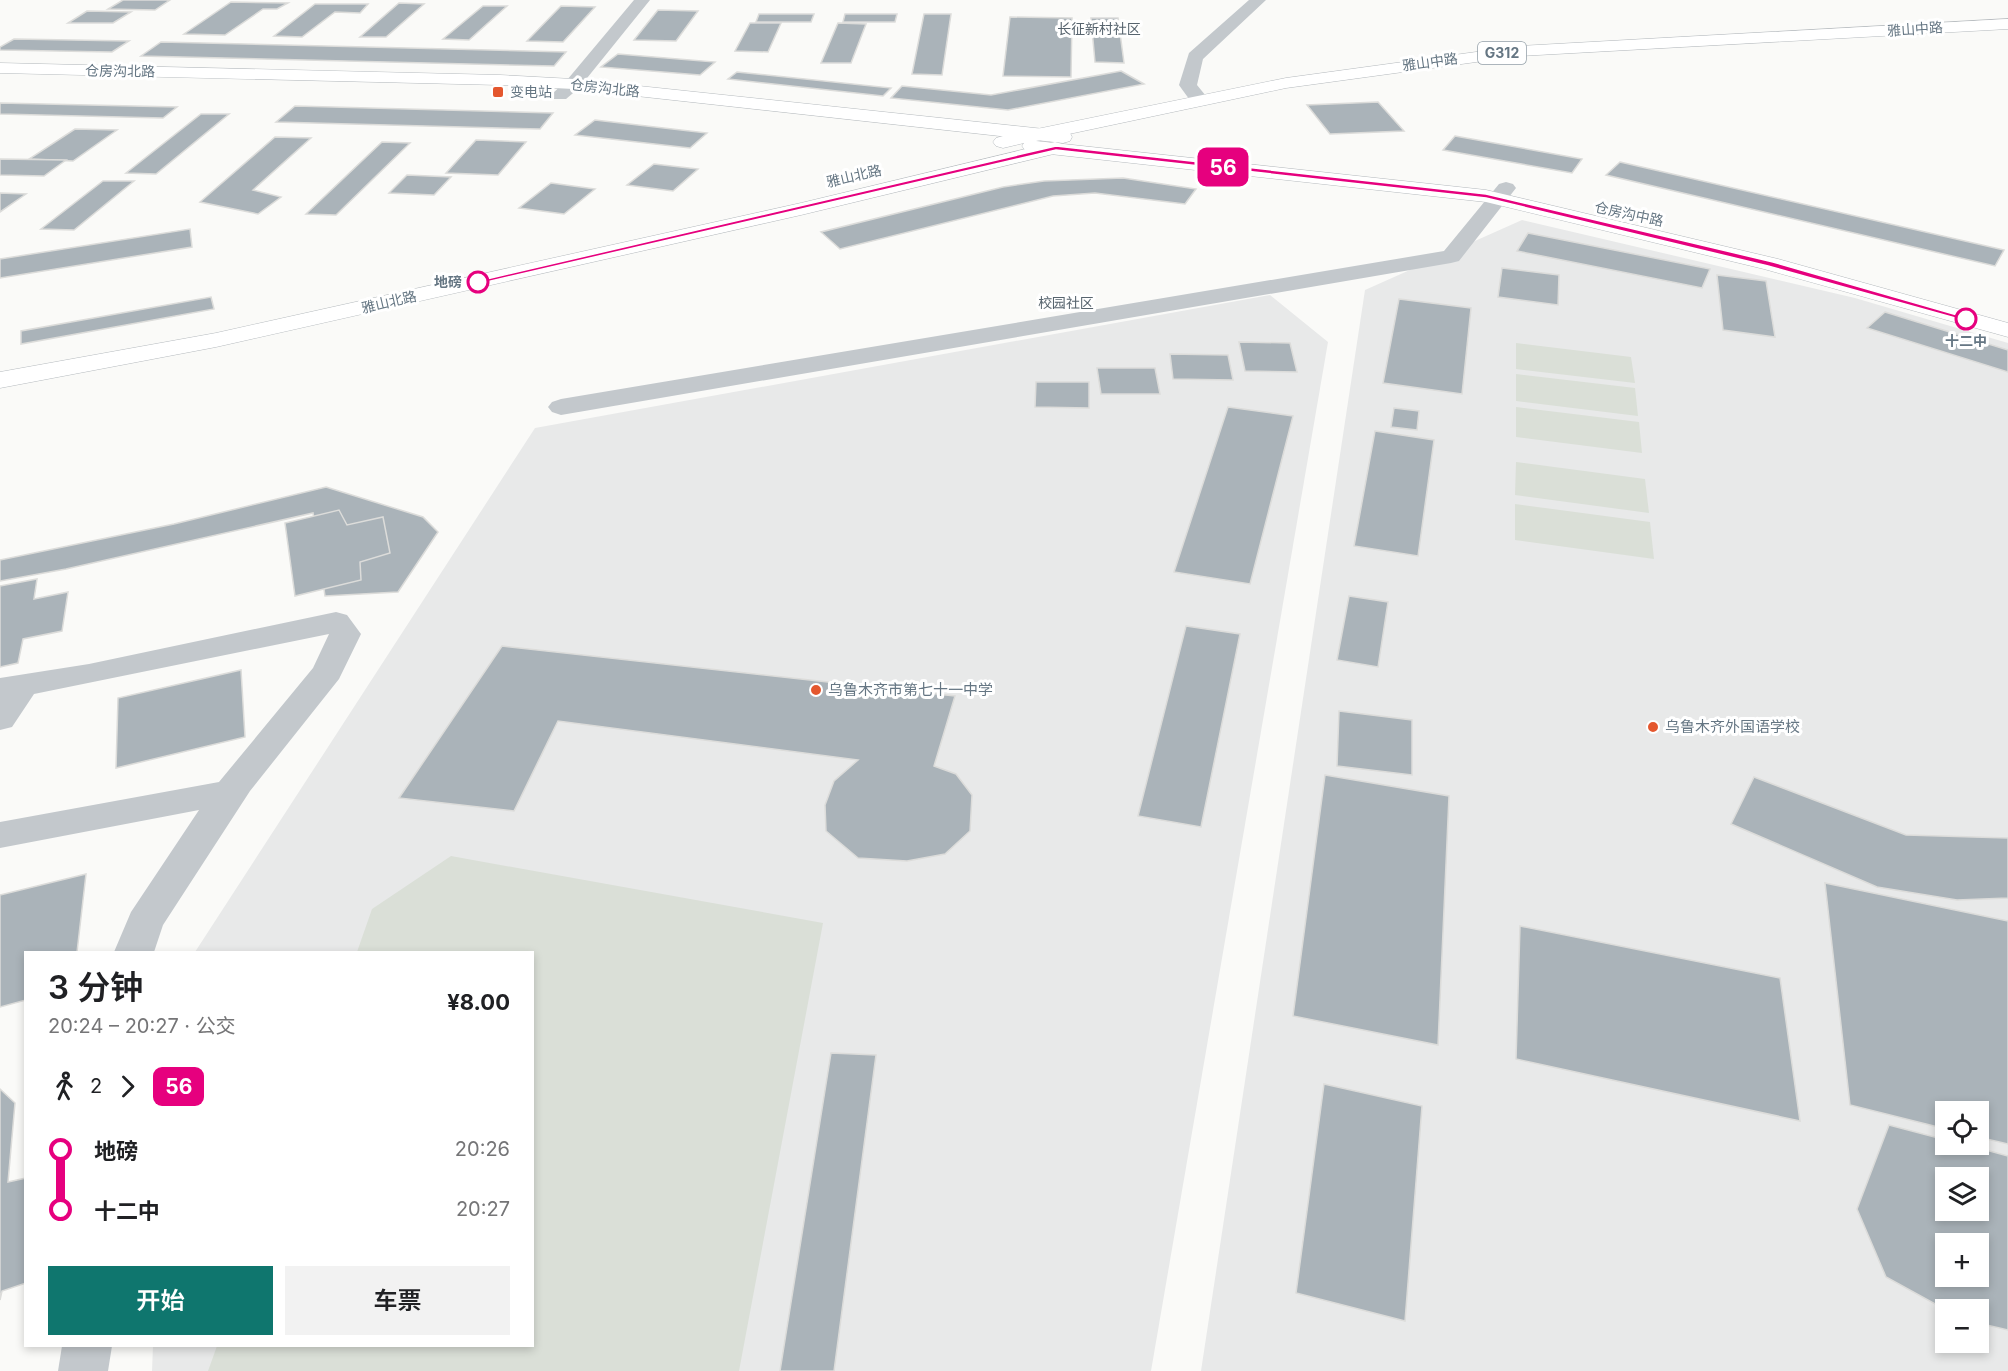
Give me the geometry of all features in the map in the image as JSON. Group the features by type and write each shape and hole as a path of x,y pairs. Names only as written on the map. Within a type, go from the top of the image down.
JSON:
{"main road":[{"name":"雅山中路","path":"1046,141 1200,101 1286,83 1520,51 2008,24"},
{"name":"雅山中路","path":"1089,140 1302,92 1476,66 2008,31"},
{"name":"仓房沟北路","path":"0,68 500,80 566,90 1003,142 1046,141"},
{"name":"仓房沟北路","path":"0,78 566,90 1046,141"},
{"name":"仓房沟中路","path":"1046,141 1089,140 1502,193 1752,239"},
{"name":"仓房沟中路","path":"1046,141 1502,193 2008,330"},
{"name":"雅山北路","path":"0,380 216,340 778,214 1046,141"},
{"name":"雅山北路","path":"0,360 168,331 1003,142"}],"street":[{"path":"566,90 642,0"},
{"path":"1200,101 1188,85 1195,57 1258,0"},
{"path":"561,407 1451,256 1502,193"},
{"path":"0,718 12,687 89,674 336,622 345,634 327,672 231,792 145,922 134,951"},
{"path":"0,835 231,792"},
{"path":"84,1371 87,1347"}],"shaded area":[{"name":"乌鲁木齐外国语学校","path":"1522,220 1855,298 2008,343 2008,1371 1201,1371 1365,290"},
{"name":"乌鲁木齐市第七十一中学","path":"1270,295 1328,342 1151,1371 152,1371 153,1347 534,1347 534,951 196,951 535,428"},
{"path":"1516,343 1631,357 1635,383 1516,369"},
{"path":"1516,374 1635,388 1638,416 1516,401"},
{"path":"1516,407 1639,422 1642,453 1516,437"},
{"path":"1516,462 1645,479 1649,513 1515,495"},
{"path":"1515,504 1650,522 1654,559 1515,540"},
{"path":"451,856 823,923 739,1371 208,1371 217,1347 534,1347 534,951 357,951 372,909"}],"building":[{"path":"123,0 170,0 155,10 108,9"},
{"path":"231,2 288,3 277,9 263,9 225,35 184,34"},
{"path":"399,3 424,4 386,37 360,37"},
{"path":"315,4 368,4 360,13 335,12 302,37 274,36"},
{"path":"483,6 507,6 469,40 443,39"},
{"path":"561,6 595,7 563,42 527,41"},
{"path":"658,10 698,11 676,41 634,40"},
{"path":"87,11 131,12 113,23 68,23"},
{"path":"759,14 814,14 811,22 756,22"},
{"path":"845,14 897,14 895,22 843,22"},
{"path":"924,14 951,14 942,75 912,74"},
{"path":"1010,17 1072,18 1071,77 1003,76"},
{"path":"1091,18 1118,18 1124,63 1095,62"},
{"path":"750,23 781,23 768,52 735,51"},
{"path":"838,23 866,24 851,63 821,63"},
{"path":"14,39 129,41 112,52 0,50 0,47"},
{"path":"161,42 566,52 554,66 141,56"},
{"path":"618,54 715,62 700,75 601,67"},
{"path":"1121,71 1144,84 1008,110 891,98 902,86 991,95"},
{"path":"737,72 891,88 883,96 728,79"},
{"path":"1378,102 1404,131 1330,134 1307,105"},
{"path":"0,103 177,107 163,118 0,114"},
{"path":"295,106 553,113 540,129 276,122"},
{"path":"201,114 229,114 156,174 126,173"},
{"path":"595,120 707,133 690,148 575,135"},
{"path":"75,129 117,130 73,161 29,159"},
{"path":"1455,136 1582,159 1572,173 1443,150"},
{"path":"275,137 311,138 253,190 281,197 258,214 200,202"},
{"path":"476,140 526,142 498,175 446,173"},
{"path":"382,142 410,143 336,215 306,214"},
{"path":"0,159 66,160 44,176 0,175"},
{"path":"1620,162 2004,250 1995,266 1606,175"},
{"path":"654,164 698,169 673,191 627,185"},
{"path":"407,175 451,177 434,195 389,193"},
{"path":"1123,178 1196,189 1185,204 1095,193 1053,196 840,249 821,232 1003,187 1044,181"},
{"path":"103,181 134,181 74,230 41,229"},
{"path":"551,183 595,189 564,214 519,208"},
{"path":"0,193 26,194 0,212"},
{"path":"190,229 192,247 0,278 0,259"},
{"path":"1528,233 1710,269 1702,288 1517,251"},
{"path":"1502,268 1559,275 1558,305 1498,297"},
{"path":"1717,275 1766,281 1775,337 1723,330"},
{"path":"211,297 214,309 21,344 21,331"},
{"path":"1399,299 1471,308 1462,394 1383,383"},
{"path":"1885,312 2008,350 2008,372 1867,328"},
{"path":"1239,342 1290,343 1297,372 1245,371"},
{"path":"1170,354 1228,355 1233,380 1173,379"},
{"path":"1097,368 1155,368 1160,394 1101,394"},
{"path":"1036,382 1089,382 1089,408 1035,407"},
{"path":"1228,407 1293,416 1250,584 1174,572"},
{"path":"1394,408 1419,411 1417,430 1391,427"},
{"path":"1375,431 1434,440 1418,556 1354,546"},
{"path":"326,487 423,517 438,532 398,592 325,596 313,513 66,569 0,581 0,560 174,524"},
{"path":"339,510 347,525 383,517 390,553 360,562 361,580 295,596 285,523"},
{"path":"37,579 34,599 68,592 62,631 23,639 18,663 0,667 0,586"},
{"path":"1349,596 1388,602 1378,667 1337,660"},
{"path":"1186,626 1240,634 1201,827 1138,816"},
{"path":"502,646 955,696 934,766 956,774 972,795 970,831 945,854 907,861 858,858 826,831 825,805 834,781 858,760 558,721 514,811 399,798"},
{"path":"241,670 245,737 116,768 118,698"},
{"path":"1339,711 1412,720 1412,775 1337,766"},
{"path":"1325,775 1449,796 1438,1045 1293,1016"},
{"path":"1754,777 1906,835 2008,838 2008,898 1957,900 1877,887 1731,824"},
{"path":"86,874 77,951 24,951 24,1001 0,1007 0,895"},
{"path":"1825,883 2008,921 2008,1144 1989,1140 1989,1101 1935,1101 1935,1126 1850,1105"},
{"path":"1520,926 1780,978 1800,1121 1516,1059"},
{"path":"831,1053 876,1055 834,1371 780,1371"},
{"path":"1324,1084 1422,1106 1405,1321 1296,1293"},
{"path":"0,1089 15,1103 8,1182 24,1178 24,1284 2,1291 0,1300"},
{"path":"1889,1125 1935,1137 1935,1155 1989,1155 1989,1151 2008,1156 2008,1330 1989,1326 1989,1299 1935,1299 1935,1304 1886,1277 1857,1209"}],"bus line":[{"name":"56","path":"478,282 801,209 1056,148 1486,196 1770,264 1966,319"}],"place":[{"name":"变电站","path":"498,92"},
{"name":"地磅","path":"478,282"},
{"name":"十二中","path":"1966,319"},
{"name":"乌鲁木齐市第七十一中学","path":"816,690"},
{"name":"乌鲁木齐外国语学校","path":"1653,727"}],"district":[{"name":"长征新村社区","path":"1099,29"},
{"name":"校园社区","path":"1066,303"}]}
